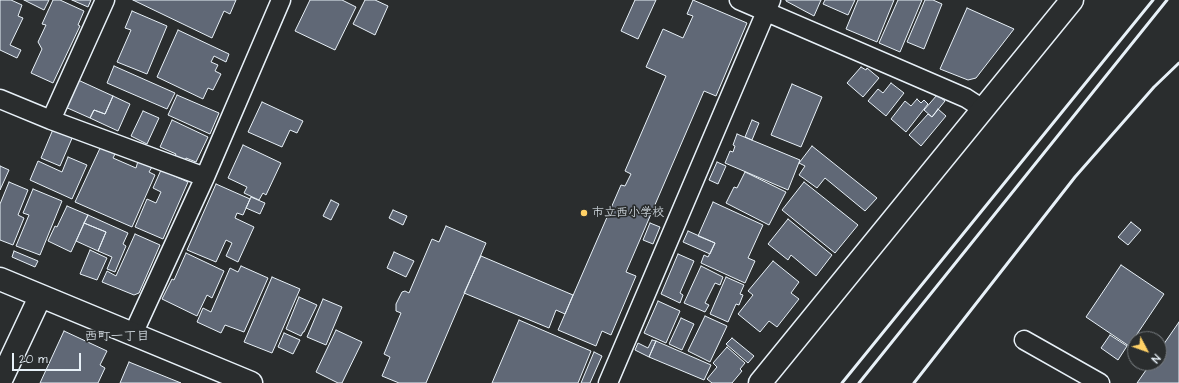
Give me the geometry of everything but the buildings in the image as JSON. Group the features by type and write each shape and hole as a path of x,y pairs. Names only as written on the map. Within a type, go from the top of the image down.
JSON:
{"street":[{"path":"50,120 105,0"},
{"path":"132,334 205,177 281,0"},
{"path":"739,0 769,6 966,98 983,110"},
{"path":"760,383 1072,0"},
{"path":"608,383 769,6"},
{"path":"0,99 50,120 205,177"},
{"path":"0,279 40,297 251,383"},
{"path":"0,382 40,297"},
{"path":"1024,340 1100,383"}],"railway":[{"path":"842,383 1153,0"},
{"path":"859,383 1167,0"},
{"path":"914,383 1075,177 1154,87 1179,63"}],"place":[{"name":"市立西小学校","path":"584,213"}],"district":[{"name":"西町一丁目","path":"117,337"}]}
